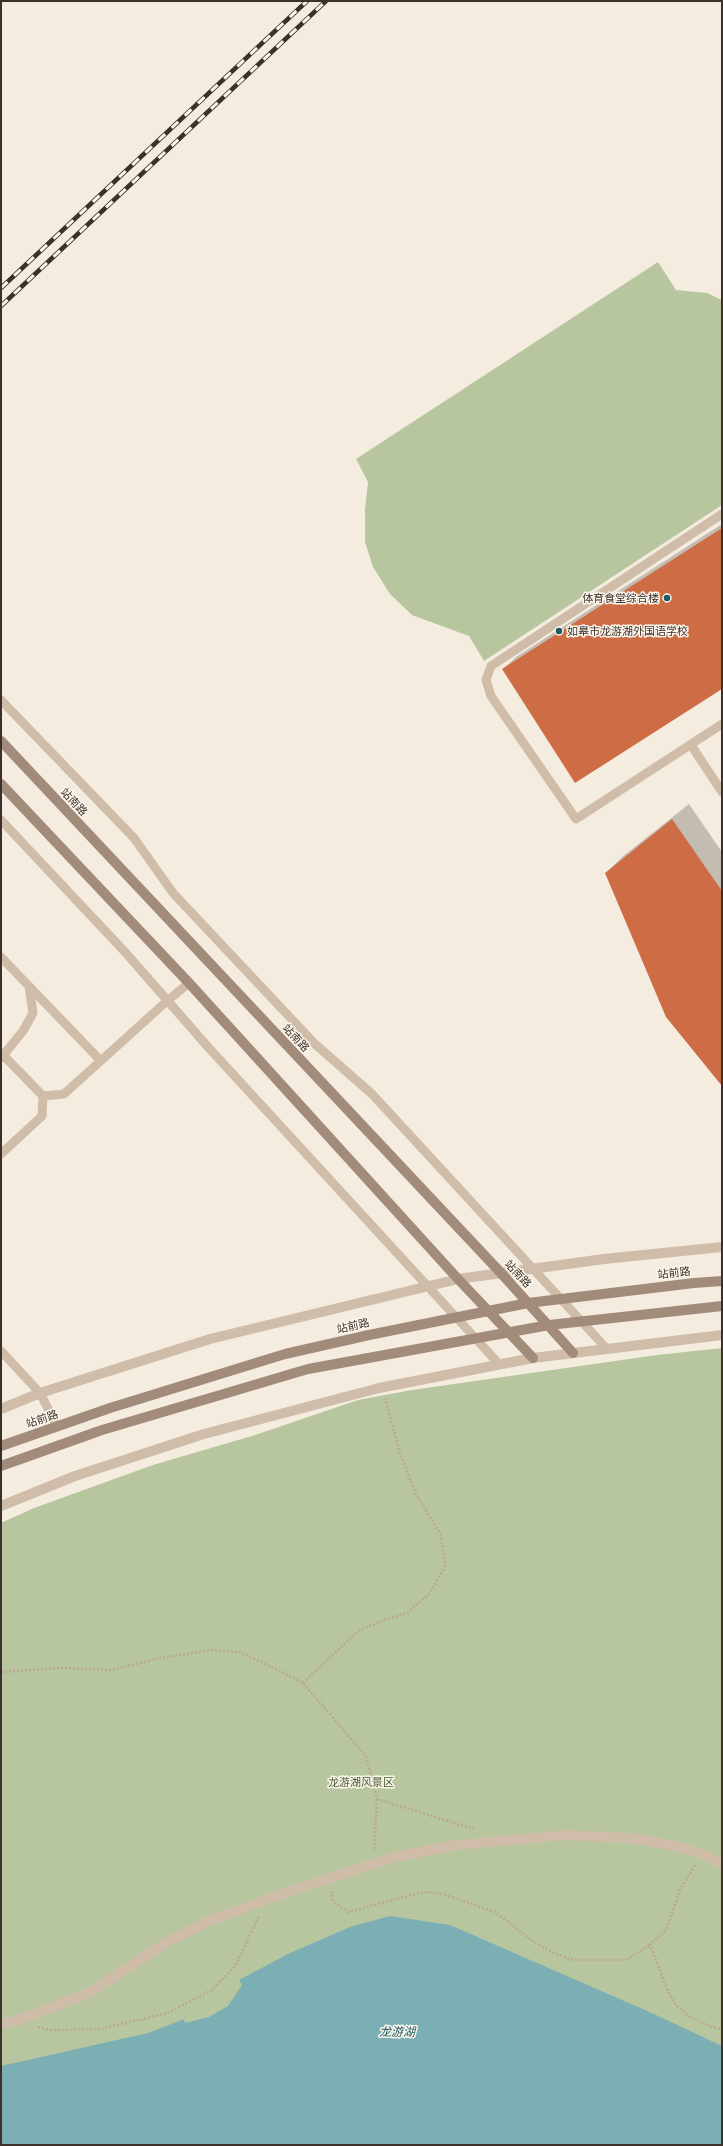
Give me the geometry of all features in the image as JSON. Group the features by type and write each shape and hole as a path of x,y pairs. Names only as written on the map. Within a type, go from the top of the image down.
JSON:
{"street":[{"name":"站南路","path":"1,741 549,1325 573,1353"},
{"path":"1,784 189,983 458,1279 533,1358"},
{"path":"1,1409 40,1393 210,1339 458,1279 604,1259 722,1247"},
{"name":"站前路","path":"1,1446 57,1426 285,1354 487,1310 528,1303 722,1281"},
{"path":"1,1466 102,1430 308,1369 549,1325 722,1306"},
{"path":"1,1506 74,1476 204,1434 379,1388 533,1358 722,1335"},
{"path":"1,2024 16,2021 90,1993 168,1942 211,1920 268,1899 373,1864 456,1845 566,1835 629,1838 677,1846 702,1854 722,1864"}],"lane":[{"path":"722,514 491,666 486,680 491,696 576,819 722,724"},
{"path":"1,700 134,838 173,892 309,1038 372,1094 535,1269 606,1348"},
{"path":"691,744 722,792"},
{"path":"1,820 125,952 167,1001 499,1364"},
{"path":"1,957 100,1060"},
{"path":"28,986 33,1013 23,1031 2,1057 44,1096 64,1094 100,1060 189,983"},
{"path":"1,1154 42,1116 44,1096"},
{"path":"1,1351 40,1393 57,1426"}],"path":[{"path":"303,1683 358,1632 382,1621 407,1613 429,1594 445,1567 441,1535 416,1494 401,1456 384,1396 379,1388"},
{"path":"1,1672 59,1668 112,1670 161,1658 211,1650 239,1652 303,1683 366,1756 377,1799 373,1864"},
{"path":"377,1799 475,1829"},
{"path":"329,1878 333,1901 348,1912 423,1892 443,1894 495,1912 535,1942 554,1953 573,1960 626,1960 650,1945 666,1930 681,1888 702,1854"},
{"path":"16,2021 51,2030 101,2029 167,2013 212,1990 235,1966 268,1899"},
{"path":"650,1945 668,1991 675,2004 690,2017 709,2026 722,2029"}],"green space":[{"path":"658,262 676,290 707,293 722,300 722,505 484,661 469,636 412,615 390,594 373,567 365,542 365,509 368,482 356,459"},
{"name":"龙游湖风景区","path":"722,1348 722,2145 1,2145 1,1523 34,1508 153,1465 255,1435 358,1400 412,1390 657,1355"}],"water":[{"name":"龙游湖","path":"390,1916 450,1925 654,2014 722,2046 722,2145 1,2145 1,2066 148,2033 184,2019 185,2023 209,2017 228,2006 242,1985 239,1980 288,1954 350,1927"}],"building":[{"name":"体育食堂综合楼","path":"722,528 722,689 575,783 502,669"},
{"path":"672,819 722,891 722,1086 666,1017 605,873"}],"railway":[{"path":"1,288 307,1"},
{"path":"1,306 326,1"}],"place":[{"name":"体育食堂综合楼","path":"667,598"},
{"name":"如皋市龙游湖外国语学校","path":"559,631"}]}
